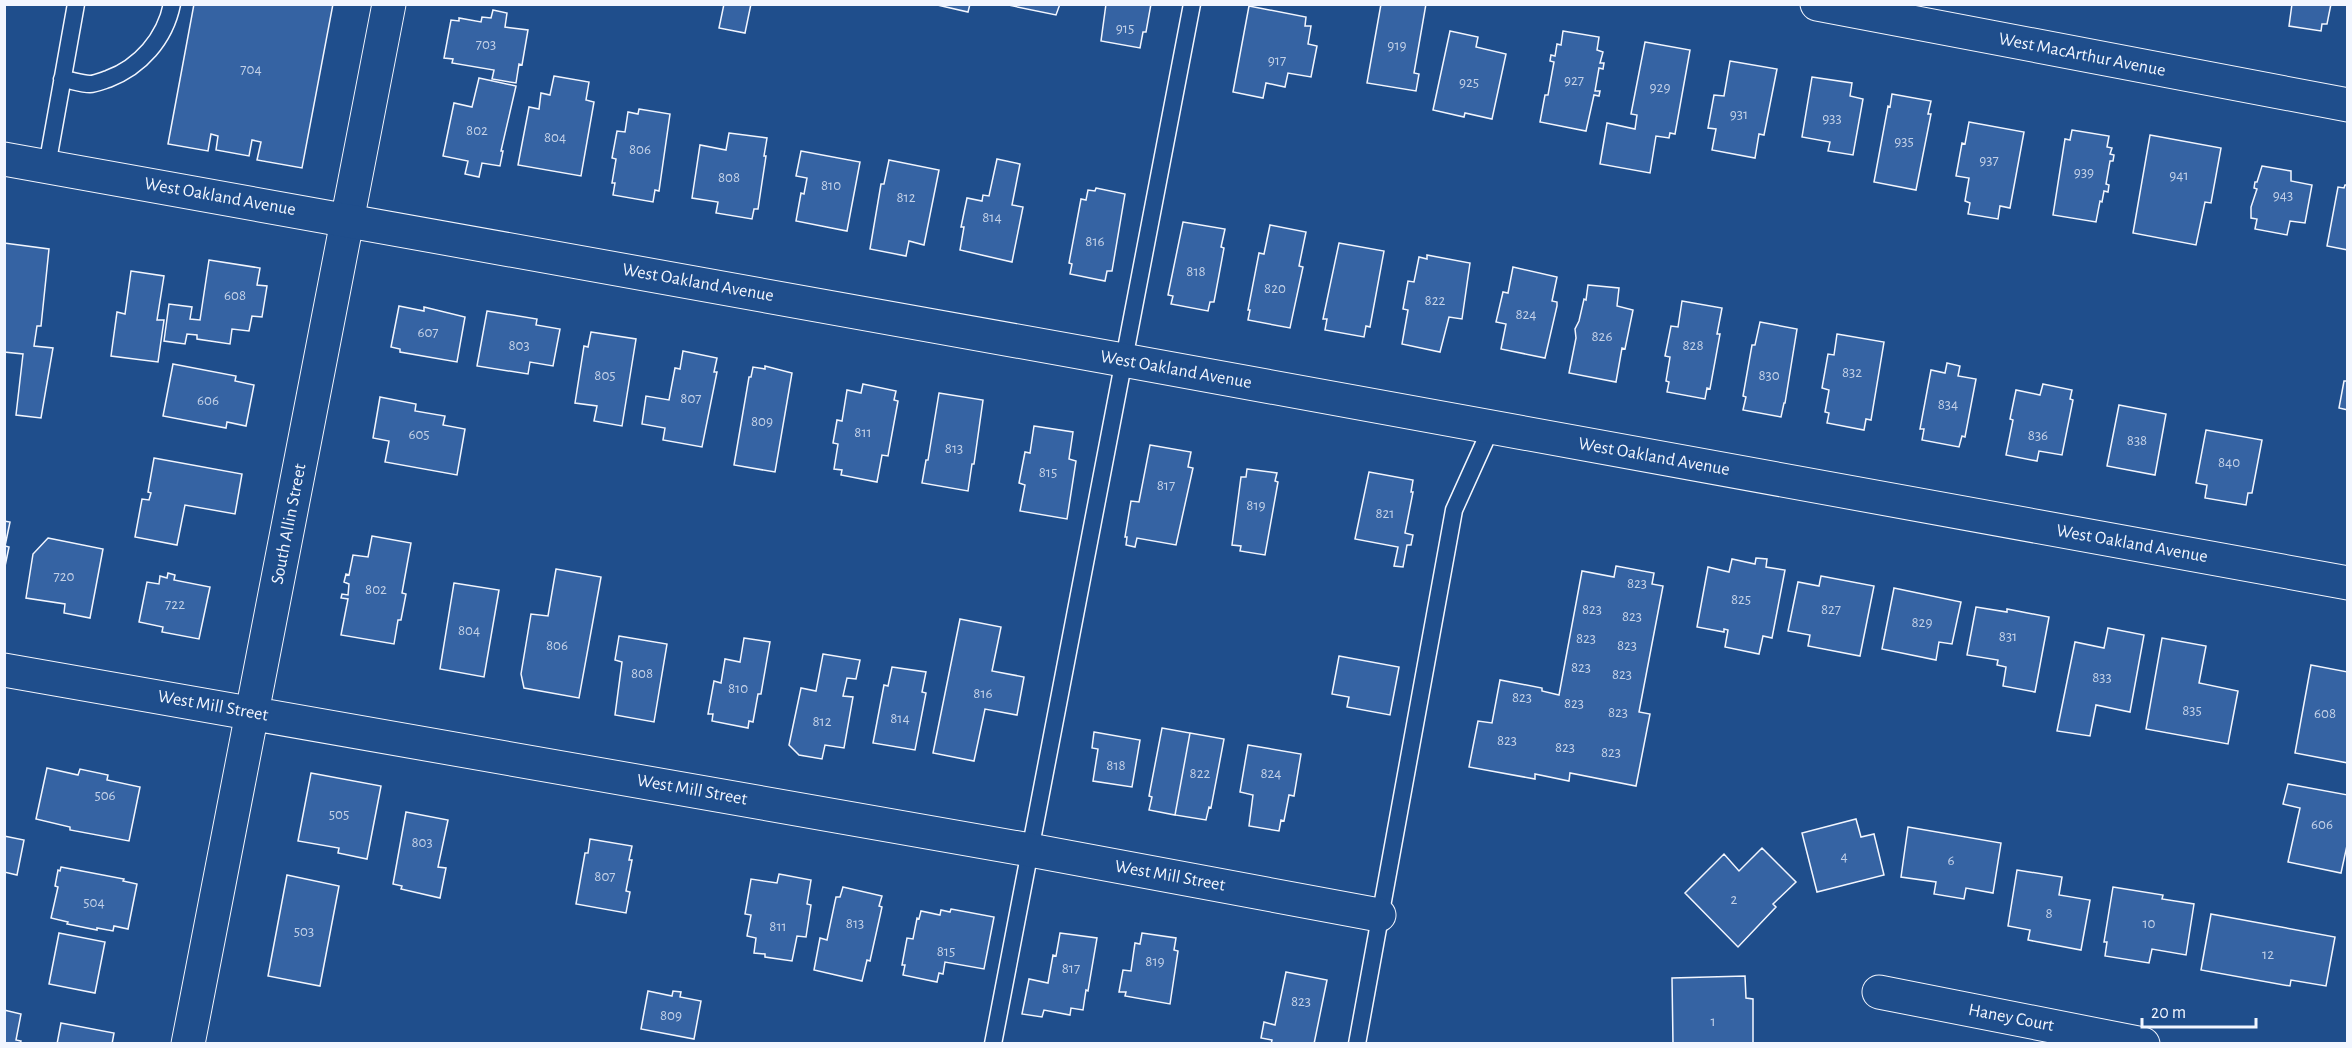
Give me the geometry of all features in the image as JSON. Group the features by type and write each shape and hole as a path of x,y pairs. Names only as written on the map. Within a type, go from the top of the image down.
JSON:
{"main road":[{"name":"South Allin Street","path":"188,1044 389,4"},
{"name":"West MacArthur Avenue","path":"1817,4 2348,105"},
{"name":"West Oakland Avenue","path":"4,159 347,219 2348,583"},
{"name":"West Mill Street","path":"4,670 1030,850 1379,915"},
{"name":"Haney Court","path":"1879,992 2143,1044"}],"lane":[{"path":"47,166 76,4"},
{"path":"62,79 91,84 127,69 142,58 152,46 166,23 172,4"},
{"path":"993,1044 1191,4"},
{"path":"1357,1044 1454,510 1491,428"}],"building":[{"path":"194,4 333,4 302,168 257,160 261,142 252,140 249,156 216,150 218,136 211,134 208,151 168,144"},
{"path":"724,4 751,4 745,33 719,28"},
{"path":"933,4 970,4 968,12"},
{"path":"1008,4 1060,4 1056,15 1008,5"},
{"path":"1106,4 1151,4 1146,32 1143,32 1140,48 1101,41"},
{"path":"1381,4 1426,4 1414,73 1419,74 1416,91 1367,83"},
{"path":"2292,4 2331,4 2327,24 2322,24 2321,31 2289,26"},
{"path":"1249,6 1306,17 1305,26 1311,26 1308,44 1317,46 1311,77 1288,73 1285,87 1266,83 1263,98 1233,92"},
{"path":"493,10 507,13 505,27 528,30 522,65 519,64 516,83 492,79 494,70 452,63 453,59 444,58 451,20 459,21 459,18 481,22 482,17 491,18"},
{"path":"1450,31 1478,37 1476,47 1506,54 1492,119 1465,113 1464,117 1433,110"},
{"path":"1563,31 1599,37 1597,50 1603,52 1600,63 1604,63 1603,69 1599,68 1595,91 1600,91 1599,96 1594,95 1586,131 1540,122 1554,62 1550,61 1551,55 1555,56 1557,44 1561,45"},
{"path":"1645,42 1690,50 1675,134 1670,133 1669,138 1656,136 1650,173 1600,164 1607,123 1635,129 1637,115 1631,114"},
{"path":"1730,61 1777,69 1764,135 1759,134 1755,158 1712,150 1716,129 1708,128 1714,95 1724,96"},
{"path":"554,76 589,82 586,100 594,102 581,176 518,165 529,107 539,109 541,93 550,95"},
{"path":"1812,77 1852,83 1850,96 1863,99 1853,155 1828,151 1830,142 1802,137"},
{"path":"479,78 516,86 501,151 503,151 500,166 482,163 479,177 465,174 468,161 443,156 454,103 472,107"},
{"path":"1892,94 1931,101 1928,114 1931,114 1916,190 1874,182"},
{"path":"639,109 670,114 659,191 655,190 653,202 613,195 615,183 612,183 616,159 612,158 617,131 625,132 628,112 638,114"},
{"path":"1969,122 2024,132 2010,208 2000,206 1998,219 1968,214 1970,203 1965,201 1969,178 1956,176 1962,143 1965,144"},
{"path":"2072,130 2109,136 2107,147 2112,148 2110,154 2114,155 2113,161 2110,161 2106,184 2109,185 2108,192 2104,191 2102,202 2100,201 2096,222 2053,215 2065,139 2070,140"},
{"path":"729,133 767,138 758,209 754,209 752,219 716,213 718,202 692,198 700,145 726,150"},
{"path":"2150,135 2221,148 2211,203 2205,202 2196,245 2133,233"},
{"path":"801,151 860,162 847,231 796,221 801,193 804,194 807,178 796,176"},
{"path":"997,159 1020,164 1012,205 1023,207 1012,262 960,250 964,227 961,227 967,198 982,201 983,195 989,196"},
{"path":"889,160 939,170 924,245 909,241 906,256 870,249 881,184 884,184"},
{"path":"2262,166 2291,171 2291,181 2312,185 2305,223 2290,221 2287,235 2255,229 2257,219 2251,218 2251,207 2257,189 2254,188 2255,182 2257,182"},
{"path":"2348,185 2348,250 2327,246 2338,187 2344,188"},
{"path":"1096,188 1125,194 1112,271 1107,271 1105,281 1070,274 1072,264 1069,263 1081,199 1086,200 1088,190 1095,191"},
{"path":"1183,222 1225,229 1221,247 1224,248 1214,302 1210,302 1208,311 1171,304 1173,296 1168,295"},
{"path":"1270,225 1306,232 1299,266 1303,267 1290,328 1248,320 1259,253 1264,254"},
{"path":"4,243 49,249 41,326 37,326 34,346 53,348 41,418 16,415 23,354 4,352"},
{"path":"1339,243 1384,251 1370,327 1366,326 1364,337 1325,330 1327,319 1323,319"},
{"path":"1427,255 1470,263 1462,319 1449,317 1440,352 1402,344 1408,310 1403,309 1408,281 1414,282 1419,257 1427,259"},
{"path":"209,260 260,268 257,285 267,286 262,317 252,316 249,331 232,329 230,344 197,339 197,335 187,334 185,344 164,341 169,304 192,307 190,319 200,320"},
{"path":"1513,267 1557,277 1552,301 1557,302 1557,306 1545,358 1501,349 1506,324 1496,322 1503,292 1508,293"},
{"path":"131,271 164,276 157,320 164,320 158,362 111,356 117,312 125,314"},
{"path":"1588,285 1619,288 1617,306 1633,310 1625,349 1622,348 1616,382 1569,373 1576,338 1575,329 1584,299 1586,300"},
{"path":"1682,301 1722,308 1717,334 1720,334 1710,389 1707,388 1705,399 1667,392 1669,382 1666,381 1670,357 1665,356 1671,326 1678,327"},
{"path":"399,306 424,311 424,307 465,317 457,362 400,352 400,349 391,347"},
{"path":"487,311 537,319 536,325 560,329 553,366 530,362 528,374 477,366"},
{"path":"1760,322 1797,329 1781,417 1743,410 1746,397 1743,396 1752,345 1755,345"},
{"path":"591,332 636,339 622,426 594,421 597,406 575,403 584,346 588,347"},
{"path":"1837,334 1884,342 1871,420 1866,419 1864,430 1827,423 1829,413 1825,412 1829,390 1822,388 1828,354 1834,355"},
{"path":"683,351 717,358 714,372 717,372 702,447 663,440 665,428 642,424 646,396 669,400 675,368 680,369"},
{"path":"1947,363 1960,366 1958,376 1976,379 1965,437 1962,436 1959,447 1922,440 1924,429 1920,429 1931,370 1945,373"},
{"path":"173,364 236,376 235,381 254,385 246,426 227,422 226,428 163,416"},
{"path":"765,366 792,373 775,472 734,465 749,377 751,377 753,367 765,369"},
{"path":"2344,381 2348,381 2348,410 2339,408"},
{"path":"863,384 896,391 894,400 898,401 888,456 882,455 877,482 841,475 842,470 834,469 838,444 833,443 837,420 842,421 847,390 861,393"},
{"path":"2043,384 2072,390 2070,399 2073,400 2062,455 2039,451 2037,461 2006,455 2016,390 2040,395"},
{"path":"939,393 983,400 968,491 922,483"},
{"path":"380,397 416,404 415,411 445,416 443,425 465,429 457,475 385,462 389,441 373,438"},
{"path":"2119,405 2166,414 2155,475 2107,466"},
{"path":"1034,426 1073,432 1069,459 1076,461 1067,519 1020,511 1025,485 1019,483 1025,452 1030,453"},
{"path":"2206,430 2262,440 2252,493 2248,493 2246,505 2205,498 2207,485 2196,483"},
{"path":"1150,445 1191,452 1188,467 1193,468 1176,545 1137,538 1135,547 1126,545 1127,537 1125,537 1131,501 1139,502"},
{"path":"154,458 242,474 235,514 185,505 177,545 135,537 142,499 149,500 151,493 148,492"},
{"path":"1247,469 1277,473 1275,481 1278,482 1265,555 1240,551 1241,546 1232,545 1241,477 1246,477"},
{"path":"1369,472 1413,480 1405,533 1413,535 1411,545 1407,545 1403,567 1394,566 1398,547 1355,539"},
{"path":"4,521 10,522 5,546 9,547 4,571"},
{"path":"372,536 411,543 402,593 406,594 394,644 341,635 348,599 341,598 342,594 348,595 349,584 344,582 346,574 349,575 353,555 368,557"},
{"path":"48,538 103,549 90,618 64,613 65,604 26,598 33,554"},
{"path":"1756,558 1767,559 1766,567 1785,570 1772,638 1763,636 1759,654 1725,647 1728,630 1724,629 1724,632 1697,627 1708,567 1729,572 1732,559 1755,564"},
{"path":"1616,566 1654,573 1652,584 1663,586 1639,712 1650,714 1636,786 1570,773 1569,781 1535,774 1535,779 1469,767 1478,721 1492,723 1500,680 1542,688 1542,691 1559,695 1582,571 1614,577"},
{"path":"556,569 601,577 579,698 524,688 521,674 531,614 548,616"},
{"path":"168,573 175,575 174,580 210,587 199,639 162,632 163,627 139,622 147,582 159,584 160,576 167,578"},
{"path":"1821,576 1874,586 1860,656 1808,646 1810,635 1788,631 1798,582 1819,586"},
{"path":"454,583 499,590 484,677 440,669"},
{"path":"1894,588 1961,602 1952,644 1939,642 1936,660 1882,649"},
{"path":"1976,607 2007,612 2007,609 2049,617 2035,692 2003,686 2006,667 1997,665 1998,660 1967,655"},
{"path":"960,619 1001,627 992,671 1024,677 1017,715 985,709 974,761 933,753"},
{"path":"2108,628 2144,635 2130,712 2096,705 2090,736 2057,731 2075,642 2104,648"},
{"path":"619,636 667,644 654,722 615,715 622,662 615,660"},
{"path":"744,638 770,642 761,694 758,694 753,722 749,721 748,728 712,721 713,714 708,714 714,681 721,683 725,659 740,662"},
{"path":"2162,638 2206,646 2199,683 2238,691 2228,744 2146,729"},
{"path":"823,654 860,660 856,679 847,678 843,696 853,697 844,748 825,745 822,759 799,755 789,745 801,688 816,691"},
{"path":"1339,656 1399,667 1390,715 1347,707 1349,697 1332,694"},
{"path":"2311,665 2348,672 2348,763 2295,753"},
{"path":"892,667 926,672 922,692 926,693 915,750 873,743 884,685 888,686"},
{"path":"1162,728 1190,733 1175,815 1149,810 1152,797 1149,796"},
{"path":"1094,732 1140,740 1132,787 1093,781 1098,749 1092,748"},
{"path":"1190,733 1224,739 1211,808 1209,807 1206,820 1175,815"},
{"path":"1248,745 1301,754 1294,796 1289,795 1284,821 1281,820 1279,831 1249,826 1253,795 1240,792"},
{"path":"47,768 78,775 80,769 108,775 107,780 140,787 129,841 70,830 70,827 36,819"},
{"path":"311,773 381,786 367,859 338,853 339,848 298,841"},
{"path":"2288,784 2348,795 2348,841 2341,873 2288,862 2300,808 2283,804"},
{"path":"406,812 448,820 438,867 446,868 440,898 401,889 402,886 393,884"},
{"path":"1856,819 1861,837 1874,834 1884,875 1817,892 1802,833"},
{"path":"1908,827 2001,843 1993,893 1966,888 1964,899 1934,894 1936,882 1901,877"},
{"path":"4,836 24,840 17,875 4,872"},
{"path":"590,839 632,846 629,860 632,860 626,891 630,892 626,913 576,904 585,853 588,853"},
{"path":"1762,848 1796,882 1773,904 1776,907 1738,947 1685,893 1724,854 1739,871"},
{"path":"61,867 124,879 123,881 137,884 128,929 114,926 113,931 97,928 97,930 51,918 58,887 55,886 58,870 60,871"},
{"path":"2017,870 2062,877 2059,895 2090,900 2081,950 2028,940 2030,930 2008,926"},
{"path":"779,874 811,880 807,904 811,905 806,937 797,936 792,961 754,953 756,938 747,936 751,915 745,914 751,879 777,883"},
{"path":"287,875 339,886 320,986 268,976"},
{"path":"843,887 882,896 879,906 882,907 870,961 867,960 862,981 814,970 820,938 827,940 836,897 840,897"},
{"path":"2113,887 2163,895 2162,899 2194,904 2186,955 2152,949 2149,963 2105,956 2107,942 2104,942"},
{"path":"951,909 994,917 984,969 945,962 943,974 939,973 937,982 903,975 905,965 902,965 907,938 913,939 917,918 919,919 921,911 940,915 941,910 950,912"},
{"path":"2211,914 2335,937 2326,986 2291,980 2290,986 2201,970"},
{"path":"59,933 105,942 95,993 49,984"},
{"path":"1060,933 1097,938 1083,1010 1071,1008 1070,1015 1044,1010 1042,1017 1022,1014 1029,979 1048,983"},
{"path":"1142,933 1176,938 1174,950 1178,951 1170,1004 1125,996 1126,992 1119,992 1123,970 1131,971 1135,943 1140,944"},
{"path":"1286,972 1327,980 1314,1044 1271,1044 1272,1040 1261,1038 1264,1022 1275,1025"},
{"path":"1745,976 1746,998 1753,999 1753,1044 1673,1044 1672,978"},
{"path":"648,991 672,996 673,991 681,992 680,997 701,1001 694,1039 641,1029"},
{"path":"4,1010 21,1014 16,1040 21,1041 20,1044 4,1044"},
{"path":"61,1023 114,1033 112,1044 57,1044"}]}
